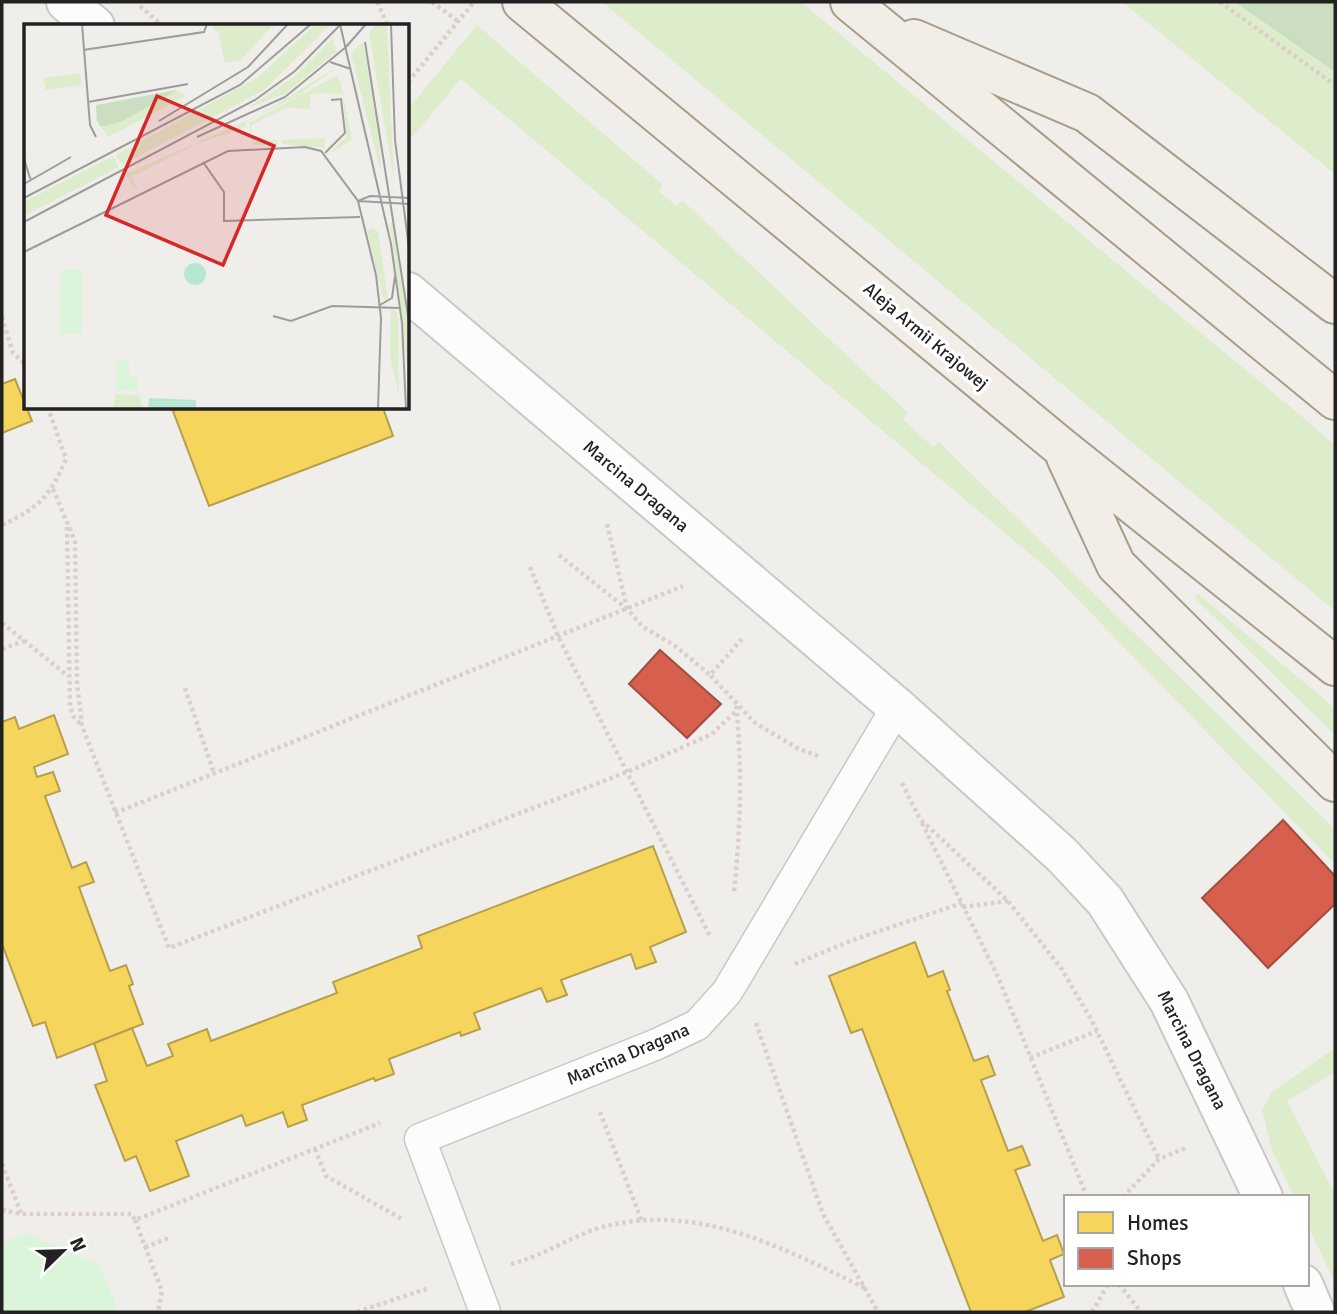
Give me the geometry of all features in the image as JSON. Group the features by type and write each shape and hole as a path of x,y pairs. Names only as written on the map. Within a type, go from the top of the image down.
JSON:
{"main road":[{"name":"Aleja Armii Krajowej","path":"522,2 1062,448 1335,666"},
{"path":"862,12 1087,113 1335,304"},
{"path":"862,12 1335,400"},
{"path":"1062,448 1116,565 1335,782"}],"street":[{"path":"66,2 93,24"},
{"name":"Marcina Dragana","path":"410,294 897,707 1062,855 1105,901 1170,1001 1262,1195"},
{"path":"1304,1286 1315,1312"}],"lane":[{"name":"Marcina Dragana","path":"485,1312 420,1139 586,1073 697,1025 739,985 897,707"}],"path":[{"path":"134,2 161,24"},
{"path":"377,2 387,24"},
{"path":"432,2 458,21"},
{"path":"410,80 474,2"},
{"path":"1220,2 1335,85"},
{"path":"2,317 13,353 24,363"},
{"path":"2,525 25,514 53,489 66,458 49,410"},
{"path":"53,489 75,541 77,683 82,726 169,948 627,772 712,734 737,710"},
{"path":"607,522 627,609"},
{"path":"67,523 70,706 74,717 82,726"},
{"path":"559,555 627,609 643,627 674,645 710,675 755,723 797,748 867,758 898,775 998,977 1086,1195"},
{"path":"530,568 558,636 739,985 823,1214 878,1312"},
{"path":"115,813 694,582"},
{"path":"2,623 77,683"},
{"path":"710,675 751,630"},
{"path":"2,649 24,641"},
{"path":"185,688 214,774"},
{"path":"734,896 740,832 736,702"},
{"path":"920,819 1008,901 1061,968 1097,1031 1159,1159 1125,1195"},
{"path":"739,985 850,941 962,905 1008,901"},
{"path":"1030,1058 1097,1031"},
{"path":"586,1073 642,1222"},
{"path":"135,1220 383,1122"},
{"path":"315,1149 326,1176 405,1221"},
{"path":"2,1164 21,1214"},
{"path":"2,1210 21,1214 132,1214 162,1291 158,1312"},
{"path":"357,1312 517,1263 606,1226 642,1222 693,1220 756,1237 867,1289"},
{"path":"145,1247 169,1238"},
{"path":"1092,1312 1107,1286"},
{"path":"1121,1286 1141,1312"}],"green space":[{"path":"602,2 801,2 1293,409 1335,445 1335,611"},
{"path":"1122,2 1234,2 1335,72 1335,174"},
{"path":"1234,2 1335,2 1335,72 1236,3"},
{"path":"477,25 663,185 659,191 676,206 682,200 908,413 903,419 933,447 939,442 1335,829 1335,864 1048,569 461,79 410,140 410,107"},
{"path":"1198,594 1335,708 1335,735 1195,598"},
{"path":"1335,1048 1335,1072 1287,1101 1335,1194 1335,1283 1309,1228 1309,1195 1293,1195 1272,1150 1262,1110 1272,1092"},
{"path":"26,1233 99,1265 119,1312 2,1312 2,1243"}],"building: Homes":[{"path":"15,379 24,401 24,410 28,410 32,421 2,433 2,384"},
{"path":"384,410 393,436 209,506 173,411"},
{"path":"54,715 68,754 34,767 37,777 53,772 60,791 45,796 72,868 86,862 94,882 79,887 110,971 126,965 133,984 129,986 143,1024 57,1058 45,1022 33,1026 2,944 2,722 15,717 19,729"},
{"path":"653,846 686,932 650,947 656,962 636,969 631,954 561,980 567,995 547,1002 541,988 474,1013 480,1029 461,1036 460,1032 389,1059 394,1074 375,1081 374,1078 302,1105 307,1120 288,1127 283,1112 246,1126 242,1115 176,1141 189,1176 150,1191 136,1156 125,1161 95,1085 107,1081 94,1043 132,1028 147,1066 173,1056 168,1044 207,1029 211,1041 337,993 333,982 422,948 418,936"},
{"path":"915,942 928,977 943,971 950,990 947,991 974,1061 988,1056 995,1075 981,1080 1008,1151 1022,1146 1030,1165 1015,1170 1043,1241 1057,1235 1064,1254 1050,1260 1064,1297 1025,1312 971,1312 862,1029 851,1033 829,976"}],"building: Shops":[{"path":"660,650 721,704 687,738 629,684"},
{"path":"1283,820 1335,876 1335,904 1268,968 1202,898"}]}
